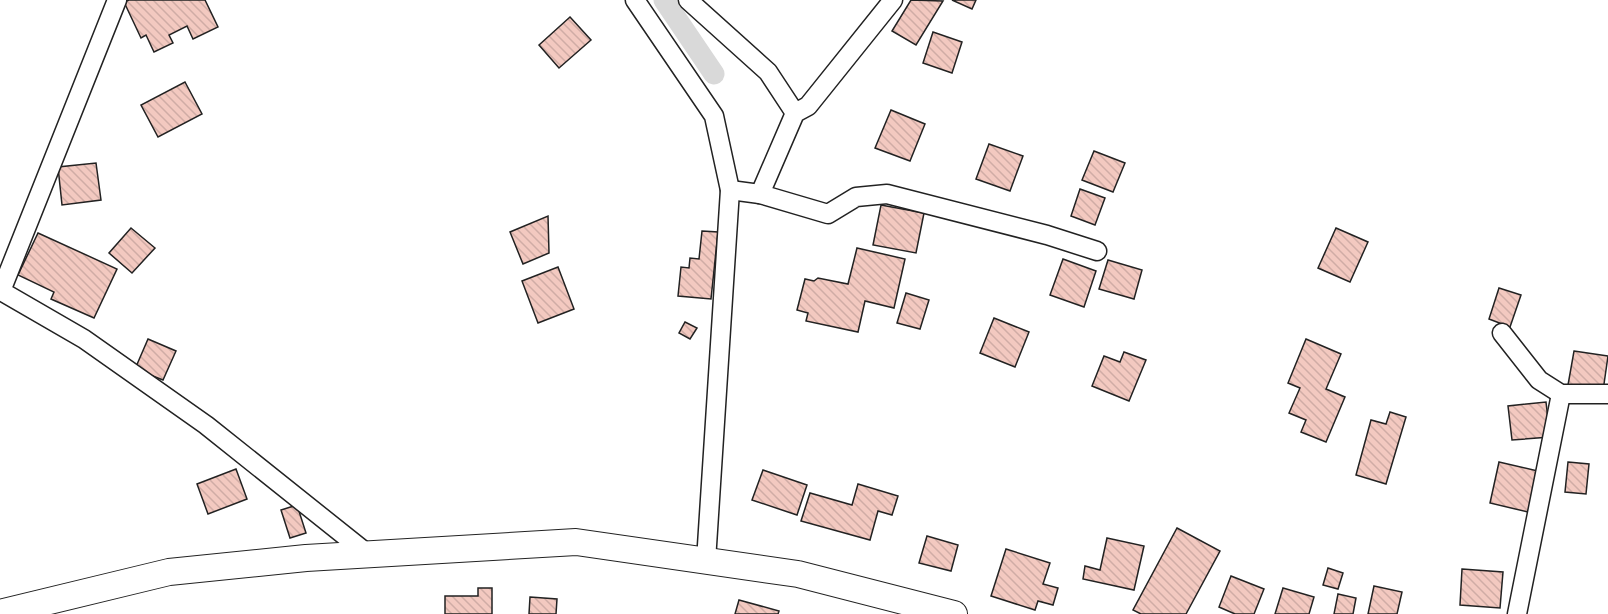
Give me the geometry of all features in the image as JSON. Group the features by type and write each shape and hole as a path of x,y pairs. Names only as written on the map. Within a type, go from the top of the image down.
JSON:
{"main road":[{"path":"0,613 169,572 369,555 576,542 798,574 954,614"}],"street":[{"path":"117,0 0,292 84,339 187,412 369,555"},
{"path":"635,0 714,116 730,190 706,561"},
{"path":"688,0 768,72 795,113"},
{"path":"760,194 795,113 808,106 893,0"},
{"path":"730,190 760,194 828,214 856,197 887,194 1047,235 1097,251"},
{"path":"1502,333 1539,380 1560,394 1608,394"},
{"path":"1517,614 1560,394"}],"building":[{"path":"129,0 205,0 218,27 193,39 187,26 169,35 173,43 154,52 146,35 141,38 124,2"},
{"path":"911,0 943,1 916,45 892,31"},
{"path":"952,0 976,0 972,9"},
{"path":"570,17 591,40 559,68 539,45"},
{"path":"933,32 962,42 952,73 923,63"},
{"path":"185,82 202,114 158,137 141,105"},
{"path":"891,110 925,124 910,161 875,148"},
{"path":"989,144 1023,156 1010,191 976,179"},
{"path":"1094,151 1125,163 1113,192 1082,180"},
{"path":"96,163 101,200 62,205 58,167"},
{"path":"1080,189 1105,198 1095,225 1071,216"},
{"path":"881,205 924,213 916,253 873,245"},
{"path":"548,216 549,253 523,264 510,232"},
{"path":"131,228 155,248 132,273 109,253"},
{"path":"1336,228 1368,242 1350,282 1318,268"},
{"path":"702,231 718,232 711,299 678,296 681,267 689,268 690,258 699,259"},
{"path":"38,233 117,269 94,318 51,299 54,292 18,275"},
{"path":"857,248 905,259 894,308 865,301 858,332 806,321 808,313 797,310 805,279 814,281 818,278 848,284"},
{"path":"1063,259 1096,271 1084,307 1050,295"},
{"path":"1108,260 1142,270 1134,299 1099,289"},
{"path":"558,267 574,309 538,323 522,281"},
{"path":"1499,288 1521,295 1510,327 1489,319"},
{"path":"906,293 929,300 920,329 897,323"},
{"path":"994,318 1029,332 1015,367 980,353"},
{"path":"685,322 697,328 690,339 679,333"},
{"path":"148,339 176,351 163,380 135,369"},
{"path":"1306,339 1341,354 1326,389 1345,397 1326,442 1301,432 1306,420 1289,413 1300,388 1288,383"},
{"path":"1574,351 1608,356 1603,391 1568,385"},
{"path":"1124,352 1146,360 1129,401 1092,386 1104,356 1120,362"},
{"path":"1546,402 1550,437 1512,440 1508,406"},
{"path":"1390,412 1406,417 1386,484 1356,475 1371,420 1386,424"},
{"path":"1499,462 1538,471 1528,512 1490,503"},
{"path":"1568,462 1589,464 1586,494 1565,492"},
{"path":"236,469 247,499 208,514 197,484"},
{"path":"763,470 807,485 797,515 752,500"},
{"path":"858,484 898,496 892,515 878,511 870,540 801,521 810,493 852,505"},
{"path":"297,505 306,533 290,538 281,510"},
{"path":"1177,528 1220,551 1186,614 1141,614 1133,610"},
{"path":"927,536 958,545 951,571 919,563"},
{"path":"1107,538 1144,546 1134,590 1083,579 1085,566 1100,570"},
{"path":"1006,549 1050,563 1043,584 1058,588 1053,605 1038,601 1035,610 991,596"},
{"path":"1328,568 1343,573 1338,589 1323,585"},
{"path":"1462,569 1503,572 1500,608 1460,605"},
{"path":"1231,576 1264,589 1254,614 1235,614 1219,607"},
{"path":"1374,586 1402,592 1397,614 1368,614"},
{"path":"478,588 492,588 492,614 445,614 445,596 478,596"},
{"path":"1283,588 1314,597 1309,614 1275,614"},
{"path":"1338,594 1356,598 1353,614 1334,614"},
{"path":"530,597 557,599 556,614 529,614"},
{"path":"739,600 779,611 778,614 735,614"}],"waterway":[{"path":"664,0 714,74"}]}
